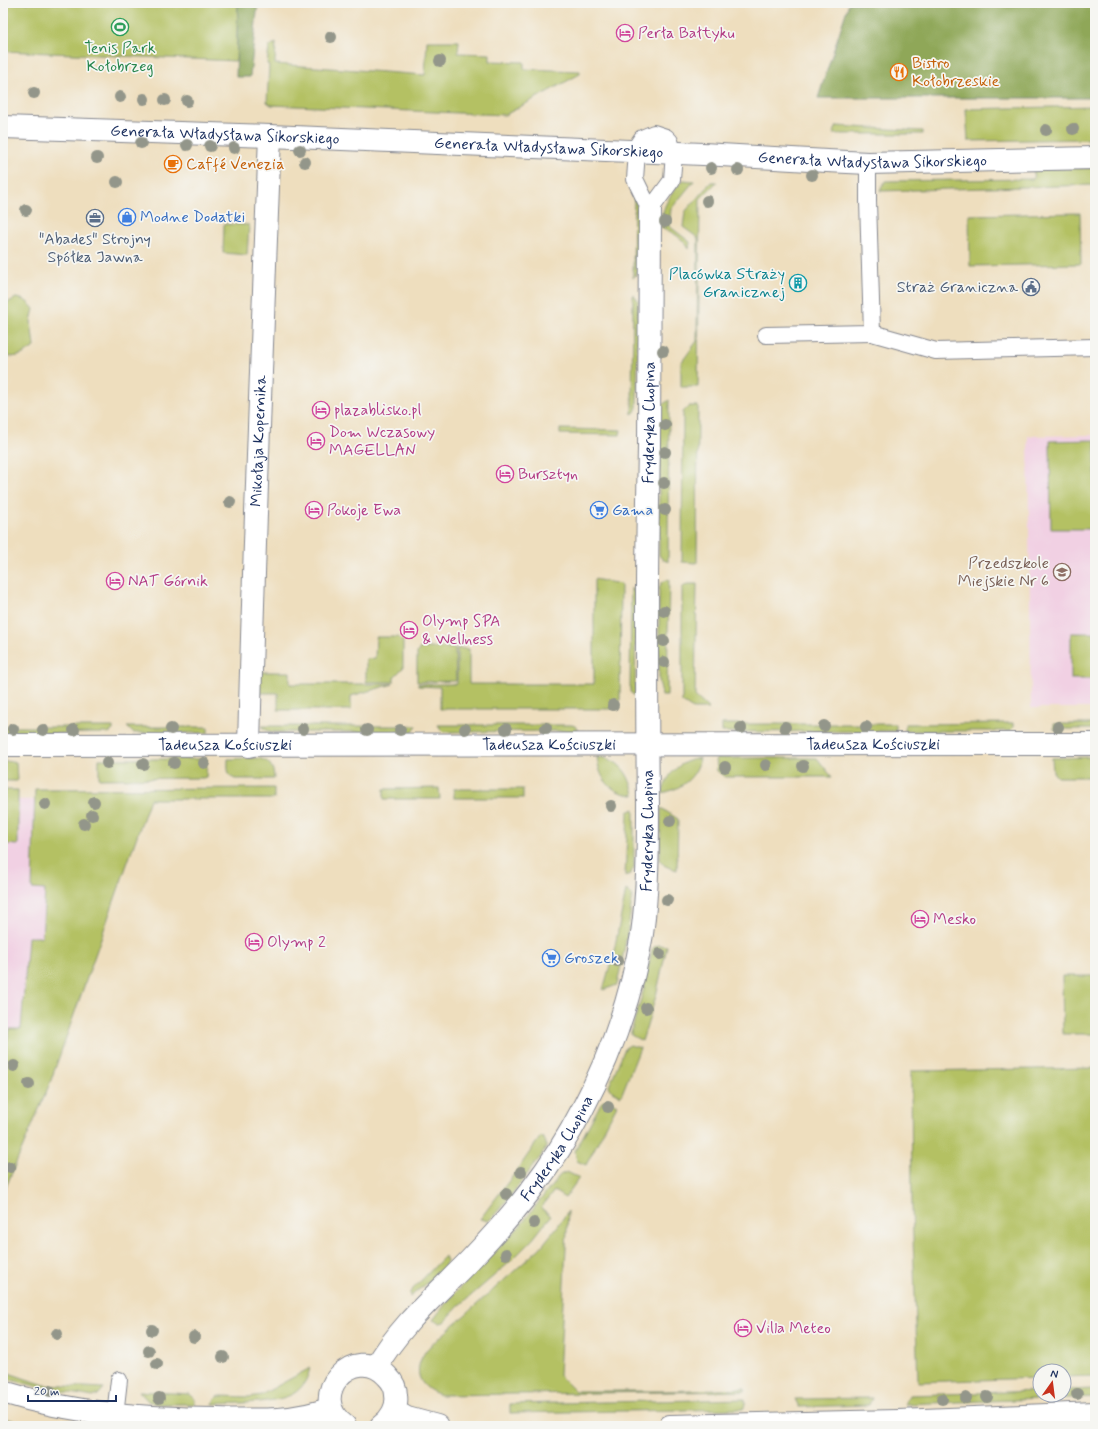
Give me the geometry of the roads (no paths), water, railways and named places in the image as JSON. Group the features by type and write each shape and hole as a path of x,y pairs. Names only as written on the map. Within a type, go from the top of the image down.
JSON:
{"street":[{"name":"Generała Władysława Sikorskiego","path":"3,127 270,136 674,153 868,163 1095,158"},
{"name":"Mikołaja Kopernika","path":"249,746 252,615 270,136"},
{"name":"Fryderyka Chopina","path":"376,1367 396,1337 421,1309 492,1238 523,1202 549,1167 564,1143 588,1100 605,1063 623,1012 642,935 646,884 648,744 647,569 650,210"},
{"name":"Tadeusza Kościuszki","path":"3,745 249,746 1095,744"},
{"path":"345,1426 335,1416 331,1408 330,1394 334,1381 339,1375 352,1367 364,1365 376,1367 384,1372 390,1378 394,1386 396,1398 388,1419 407,1418 437,1426"},
{"path":"3,1392 69,1409 115,1415 156,1418 247,1420 283,1418 316,1414 331,1408"},
{"path":"670,1426 898,1421 1073,1420 1095,1413"}],"lane":[{"name":"Fryderyka Chopina","path":"637,152 635,178 650,210"},
{"path":"650,210 672,180 674,153"},
{"path":"868,163 872,333"},
{"path":"766,335 872,333 936,351 1095,347"},
{"path":"115,1415 119,1380"}],"place":[{"name":"Tenis Park Kołobrzeg","path":"120,27"},
{"name":"Perła Bałtyku","path":"625,33"},
{"name":"Bistro Kołobrzeskie","path":"899,72"},
{"name":"Caffé Venezia","path":"173,164"},
{"name":"Modne Dodatki","path":"127,217"},
{"name":"\"Abades\" Strojny Spółka Jawna","path":"95,218"},
{"name":"Placówka Straży Granicznej","path":"798,283"},
{"name":"Straż Graniczna","path":"1031,287"},
{"name":"plazablisko.pl","path":"321,410"},
{"name":"Dom Wczasowy MAGELLAN","path":"316,441"},
{"name":"Bursztyn","path":"505,474"},
{"name":"Pokoje Ewa","path":"314,510"},
{"name":"Gama","path":"599,510"},
{"name":"Przedszkole Miejskie Nr 6","path":"1062,572"},
{"name":"NAT Górnik","path":"115,581"},
{"name":"Olymp SPA & Wellness","path":"409,630"},
{"name":"Mesko","path":"920,919"},
{"name":"Olymp 2","path":"254,942"},
{"name":"Groszek","path":"551,958"},
{"name":"Villa Meteo","path":"743,1328"}]}
